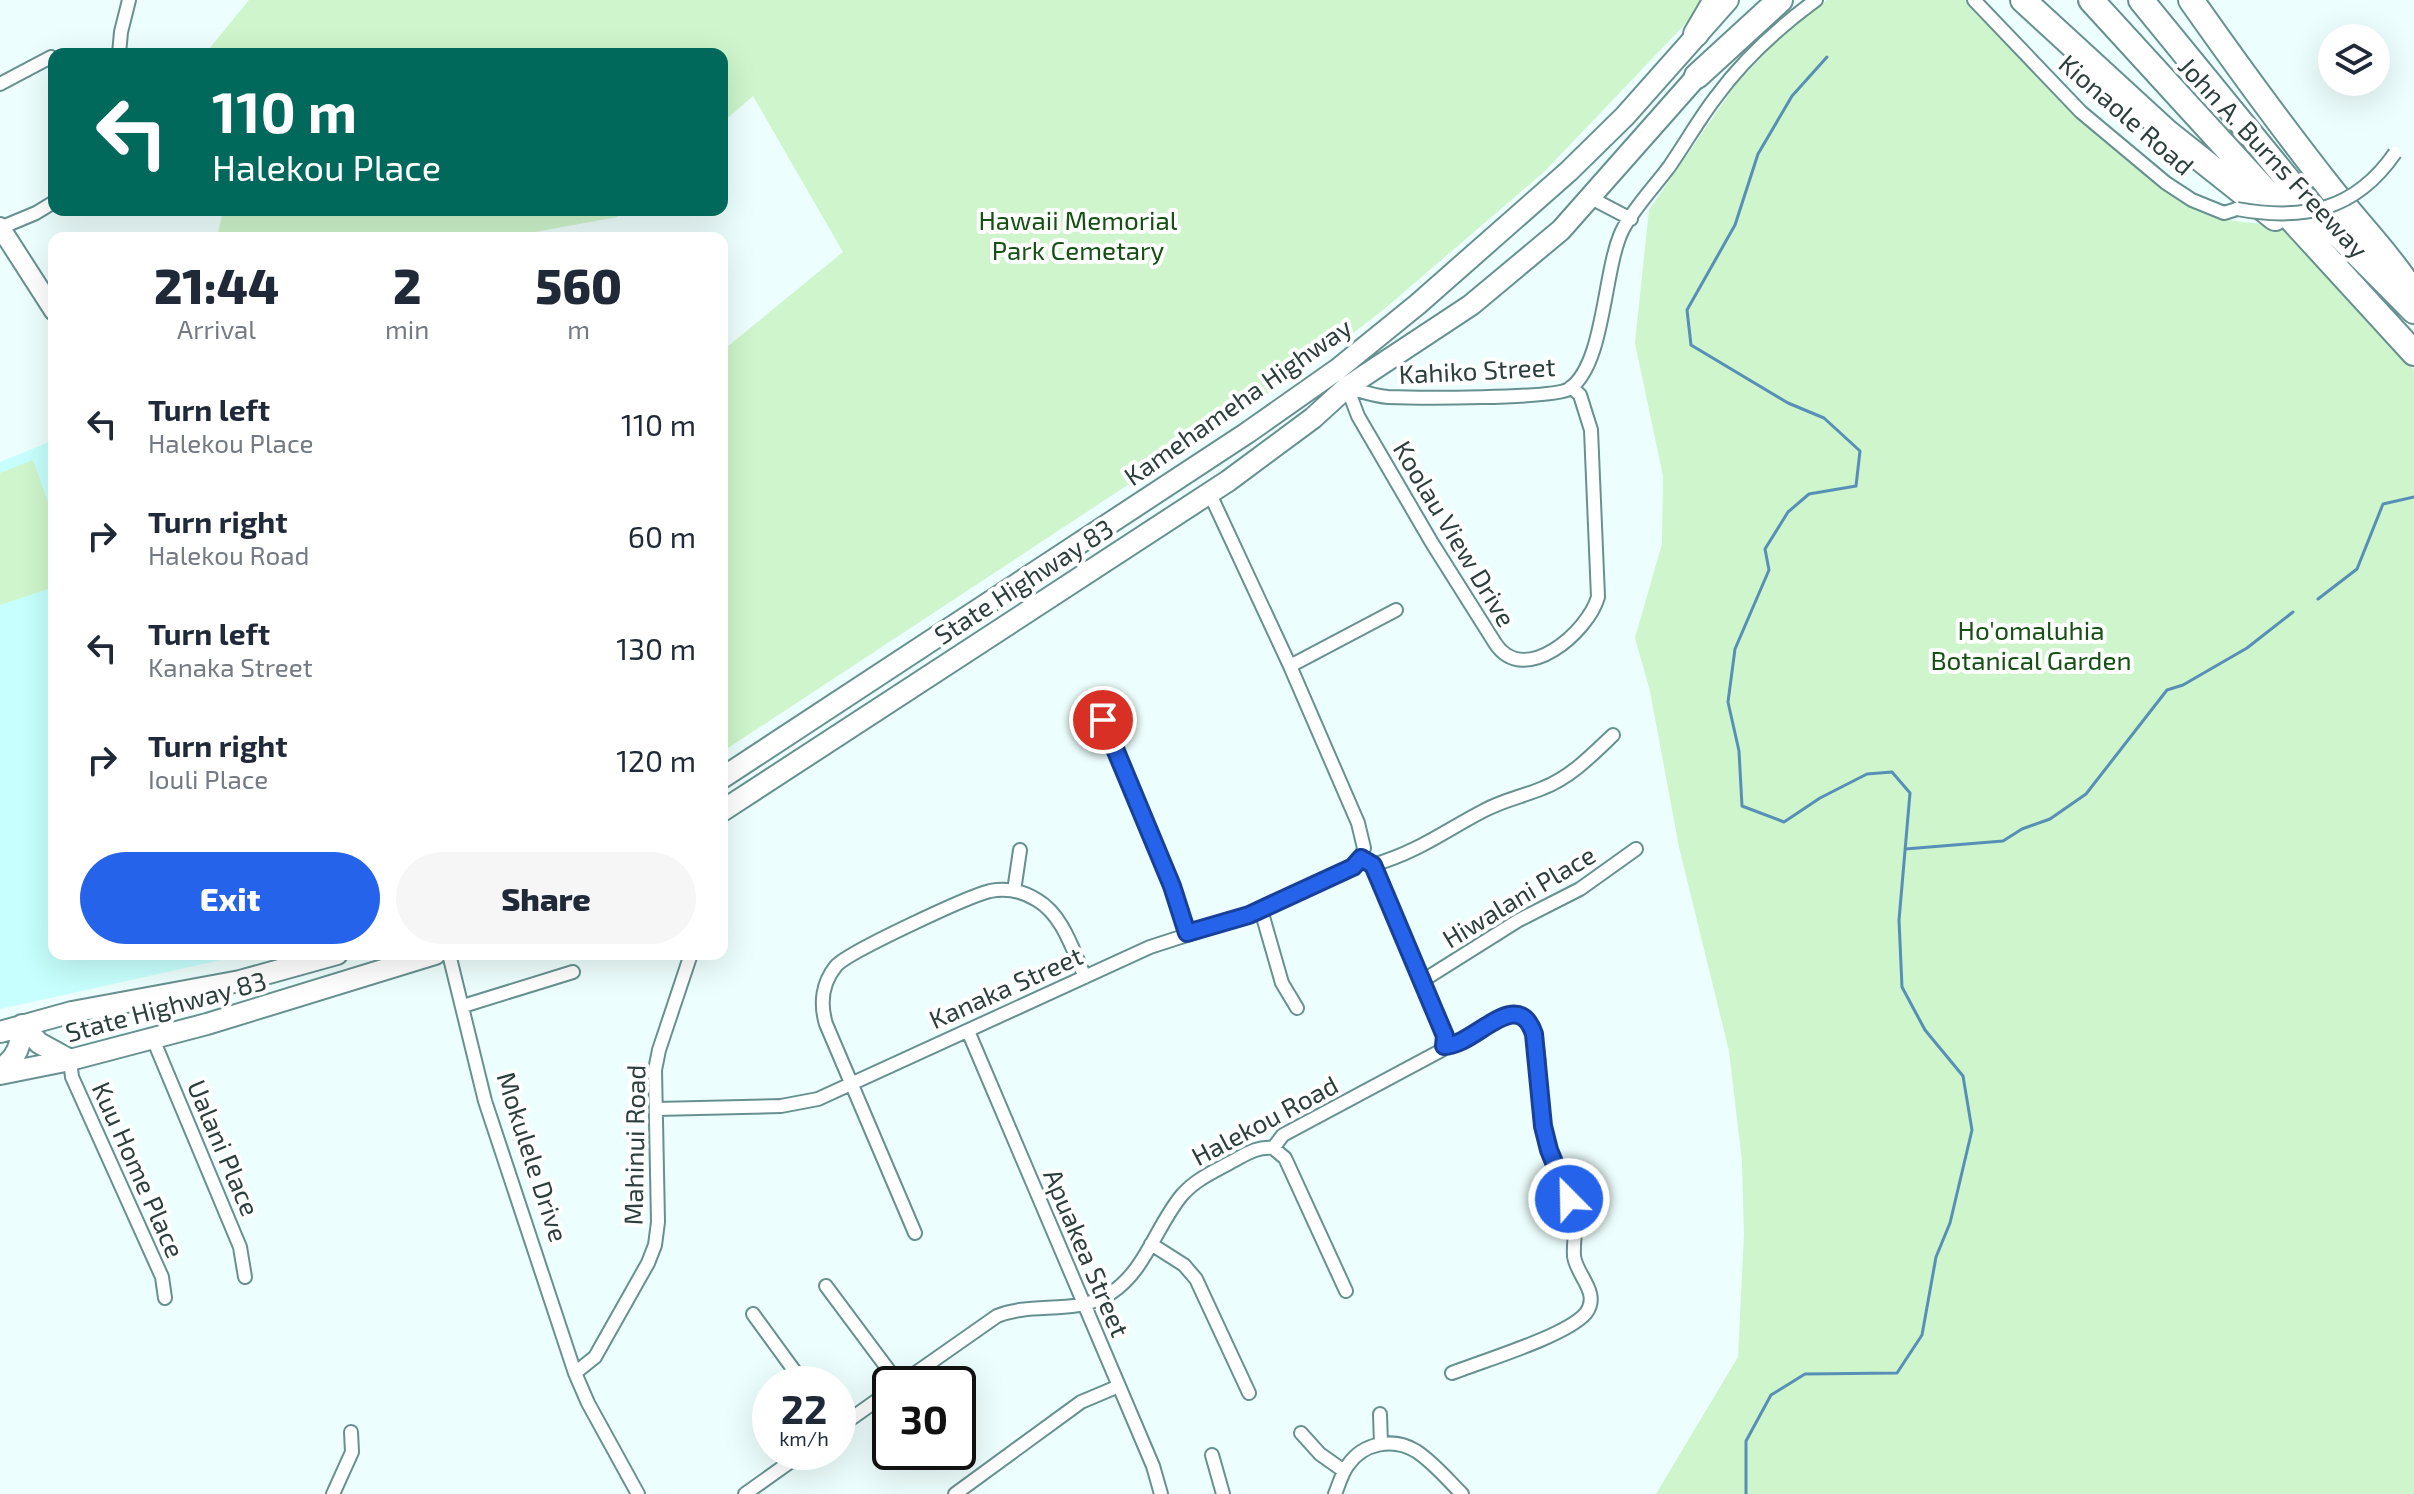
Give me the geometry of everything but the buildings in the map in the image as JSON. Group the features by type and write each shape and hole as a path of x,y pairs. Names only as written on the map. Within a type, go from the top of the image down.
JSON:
{"highway":[{"path":"1696,34 1716,0"},
{"path":"1697,76 1780,0"},
{"path":"2023,0 2168,133 2330,261"},
{"name":"John A. Burns Freeway","path":"2091,0 2414,353"},
{"name":"John A. Burns Freeway","path":"2141,0 2306,202 2414,311"},
{"path":"2191,0 2273,116 2356,222 2398,267 2414,294"}],"main road":[{"name":"Kamehameha Highway","path":"1343,378 1418,304 1569,171 1625,116 1728,0"},
{"name":"Kamehameha Highway","path":"728,774 1193,466 1471,305 1561,230 1767,0"},
{"path":"1569,171 1589,197"},
{"name":"State Highway 83","path":"728,807 1209,492 1313,418 1343,378"},
{"path":"1193,466 1209,492"},
{"path":"1015,585 1031,609"},
{"path":"4,1067 8,1046 0,1035 22,1025 72,1012 240,981 315,960"},
{"name":"State Highway 83","path":"4,1067 70,1060 153,1039 415,960"},
{"path":"22,1025 39,1043 70,1060"},
{"path":"4,1067 19,1049 22,1025"}],"street":[{"path":"120,48 129,0"},
{"path":"1589,197 1631,219 1716,97 1758,49 1816,0"},
{"name":"Kionaole Road","path":"1974,0 2081,112 2166,183 2192,200 2224,213 2237,209 2294,214 2334,205 2368,184 2395,153"},
{"path":"0,84 48,59"},
{"path":"48,205 0,228 48,302"},
{"name":"Kahiko Street","path":"1343,378 1385,397 1534,396 1565,391 1583,375 1592,353 1617,246 1624,227 1631,219"},
{"name":"Koolau View Drive","path":"1343,378 1358,416 1495,643 1508,657 1527,661 1539,658 1581,628 1592,614 1598,597 1591,430 1580,395 1571,387"},
{"path":"1209,492 1290,666 1358,823 1367,862 1422,981 1445,1036 1444,1046"},
{"path":"1290,666 1396,610"},
{"path":"1103,720 1172,886 1187,933"},
{"name":"Kanaka Street","path":"656,1109 794,1105 818,1099 1150,947 1261,910 1353,867 1400,857 1498,804 1556,782 1578,767 1613,735"},
{"name":"Hiwalani Place","path":"1422,981 1519,920 1580,889 1636,849"},
{"path":"1014,891 1020,850"},
{"path":"915,1233 826,1024 822,1006 824,989 836,966 848,955 979,895 998,890 1014,891 1035,898 1055,916 1085,977"},
{"path":"1261,910 1279,976 1297,1008"},
{"name":"Mokulele Drive","path":"451,960 481,1086 575,1373"},
{"name":"Mahinui Road","path":"575,1373 595,1357 655,1245 658,1222 656,1060 690,960"},
{"path":"463,1006 573,972"},
{"name":"Halekou Road","path":"926,1366 997,1316 1013,1311 1085,1305 1103,1298 1122,1285 1137,1267 1182,1195 1197,1181 1259,1148 1273,1148 1283,1135 1436,1055 1444,1046 1463,1042 1503,1016 1518,1016 1532,1028 1543,1126 1572,1208 1576,1226 1575,1260 1591,1300 1585,1314 1566,1327 1452,1373"},
{"name":"Apuakea Street","path":"968,1031 1153,1466 1161,1494"},
{"name":"Ualani Place","path":"153,1039 240,1247 245,1277"},
{"name":"Kuu Home Place","path":"70,1060 72,1077 162,1277 165,1298"},
{"path":"1273,1148 1285,1158 1346,1291"},
{"path":"1151,1244 1184,1265 1196,1279 1249,1393"},
{"path":"826,1286 886,1366"},
{"path":"753,1314 791,1366"},
{"path":"575,1373 638,1494"},
{"path":"955,1494 1081,1402 1119,1386"},
{"path":"1380,1414 1381,1444"},
{"path":"333,1494 352,1452 351,1432"},
{"path":"1301,1433 1320,1454 1344,1471"},
{"path":"1335,1494 1344,1471 1359,1453 1381,1444 1397,1444 1412,1449 1462,1494"},
{"path":"1212,1455 1223,1494"},
{"path":"745,1494 779,1470"}],"shaded area":[{"path":"48,442 48,960 221,960 0,1009 0,462"}],"green space":[{"name":"Hawaii Memorial Park Cemetary","path":"249,0 1708,0 1545,171 1383,310 1322,357 728,748 728,346 843,252 753,96 728,118 728,48 210,48"},
{"name":"Ho'omaluhia Botanical Garden","path":"1827,0 1965,0 2077,116 2193,206 2234,221 2281,226 2414,370 2414,1494 1656,1494 1738,1357 1744,1234 1742,1161 1729,1051 1679,847 1650,691 1635,638 1662,544 1663,476 1635,343 1649,210 1736,84 1782,36"},
{"path":"222,216 618,216 535,232 218,232"},
{"path":"33,460 48,502 48,589 0,605 0,473"}],"waterway":[{"path":"1746,1494 1746,1441 1771,1395 1805,1374 1897,1373 1922,1335 1936,1257 1950,1223 1972,1130 1963,1076 1925,1030 1902,987 1899,920 1910,793 1892,772 1867,774 1820,798 1784,822 1742,806 1739,751 1728,702 1735,649 1769,570 1765,549 1788,512 1809,494 1856,486 1860,451 1824,418 1788,403 1691,345 1687,310 1735,225 1758,154 1792,96 1827,57"},
{"path":"2318,599 2357,569 2383,504 2414,497"},
{"path":"1905,849 2003,841 2022,829 2050,819 2086,794 2167,690 2183,685 2247,648 2293,612"}],"route":[{"path":"1103,720 1172,886 1187,933 1261,910 1353,867 1361,858 1373,865 1445,1036 1444,1046 1463,1042 1503,1016 1518,1016 1529,1023 1534,1034 1543,1126 1549,1150 1569,1199"}]}
